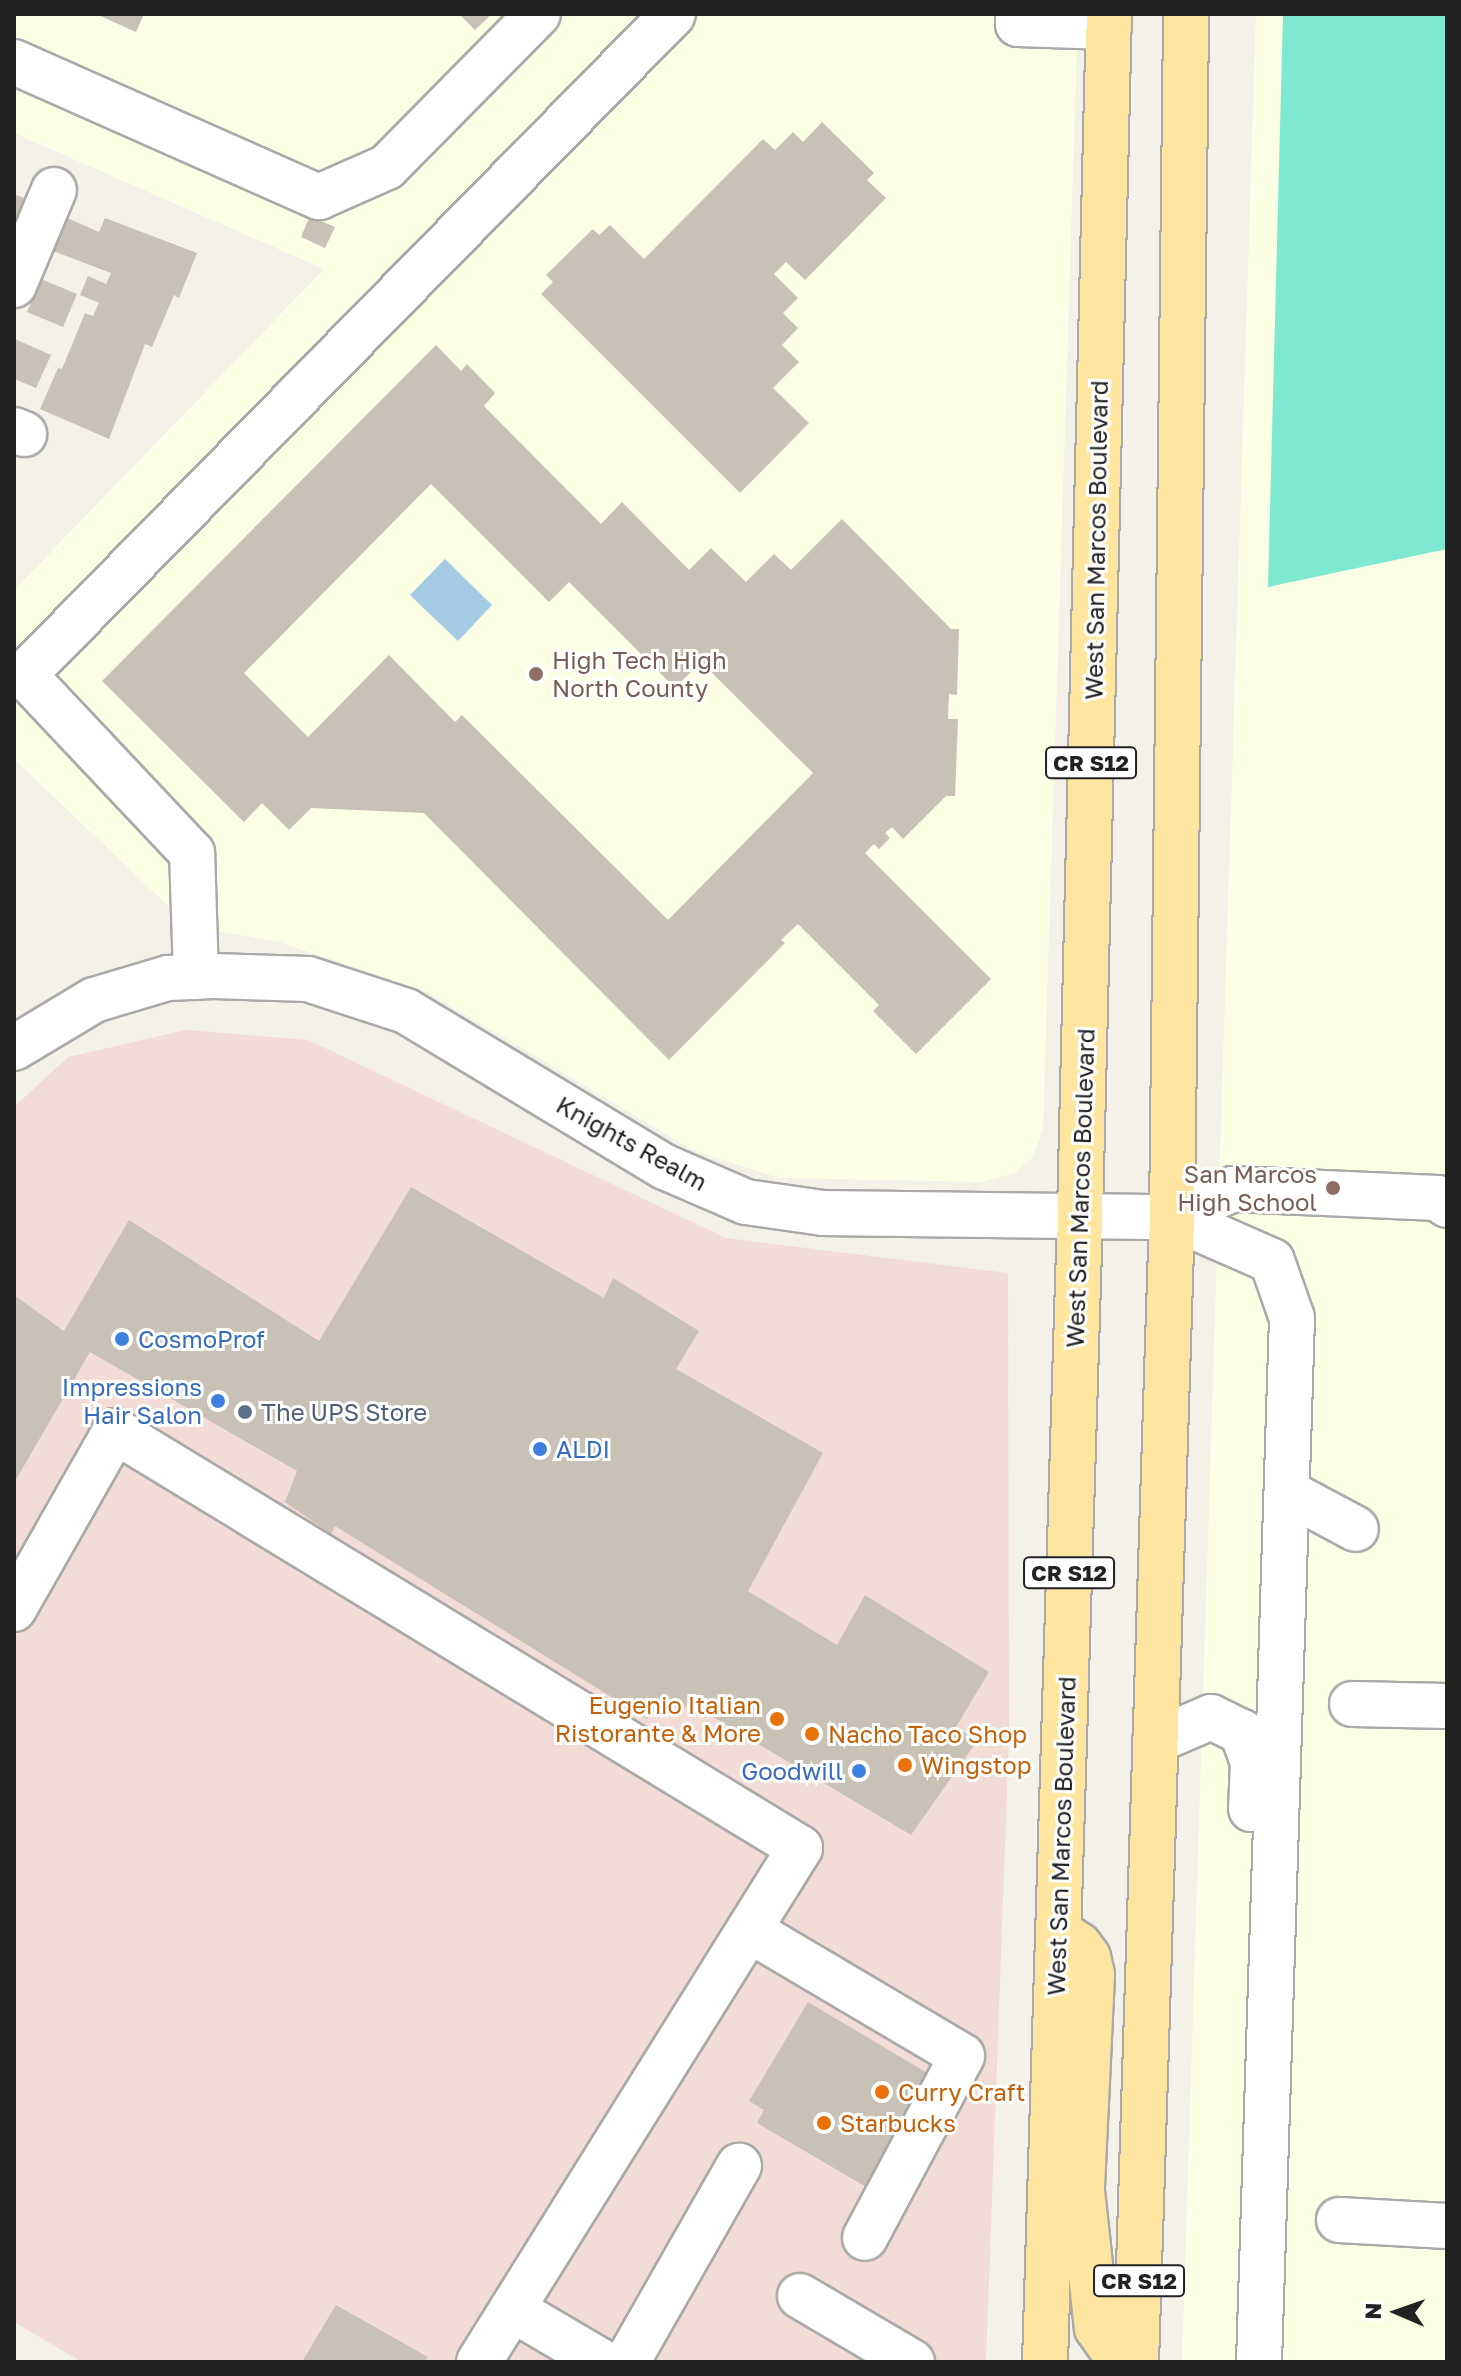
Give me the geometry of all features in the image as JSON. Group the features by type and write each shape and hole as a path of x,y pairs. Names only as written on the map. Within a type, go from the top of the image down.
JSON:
{"main road":[{"name":"CR S12","path":"1136,2362 1172,1217 1186,14"},
{"name":"West San Marcos Boulevard","path":"1045,2362 1080,1214 1109,21"},
{"path":"1058,1931 1079,1945 1088,1957 1092,1975 1082,2191 1097,2328 1121,2362"}],"street":[{"path":"14,62 319,197 387,167 538,14"},
{"path":"204,976 192,853 24,675 673,14"},
{"path":"1018,14 1018,24 1109,21"},
{"path":"14,285 54,190"},
{"name":"Knights Realm","path":"14,1048 94,1000 168,978 308,979 406,1011 665,1167 746,1202 823,1213 1172,1217"},
{"path":"1172,1217 1233,1189 1438,1198 1447,1205"},
{"path":"1172,1217 1272,1261 1292,1318 1259,2362"},
{"path":"14,1609 115,1431 800,1848 479,2362"},
{"path":"1287,1492 1356,1529"},
{"path":"1352,1704 1447,1706"},
{"path":"1155,1741 1211,1717 1242,1732 1253,1762 1243,2013 1269,2067"},
{"path":"749,1930 962,2056 865,2238"},
{"path":"627,2362 739,2166"},
{"path":"1339,2220 1447,2226"},
{"path":"800,2296 912,2362"},
{"path":"512,2309 602,2362"}],"shaded area":[{"name":"High Tech High North County","path":"14,14 1078,14 1043,1128 1033,1157 1015,1173 982,1182 779,1178 695,1151 427,992 279,942 189,926 14,759 14,590 324,269 14,133"},
{"name":"San Marcos High School","path":"1256,14 1447,14 1447,2362 1182,2362"},
{"path":"186,1030 308,1040 726,1238 1008,1273 1009,1738 986,2362 82,2362 14,2322 14,1107 68,1057"}],"green space":[{"path":"1283,14 1447,14 1447,549 1268,587"}],"water":[{"path":"445,559 492,605 458,641 410,595"}],"building":[{"path":"96,14 144,14 136,32"},
{"path":"459,14 492,14 475,30"},
{"path":"822,122 874,173 867,180 886,198 805,280 786,262 774,274 798,298 783,313 798,328 782,345 799,362 773,388 809,423 740,493 541,294 553,282 546,275 593,229 599,235 610,225 644,259 763,139 775,150 793,132 803,142"},
{"path":"14,194 29,200 14,235"},
{"path":"310,216 335,227 325,248 301,237"},
{"path":"67,218 99,232 105,218 197,253 179,298 174,295 152,347 145,344 109,439 40,409 58,368 62,369 85,313 93,316 99,303 80,295 88,276 106,284 111,273 53,251"},
{"path":"41,279 77,294 63,327 27,312"},
{"path":"15,339 51,355 36,388 14,379"},
{"path":"436,345 461,371 467,364 495,393 484,406 601,524 622,502 689,570 711,548 746,582 774,554 791,570 842,519 951,629 959,629 957,695 949,694 948,719 958,719 955,796 946,796 903,839 892,827 885,833 890,838 879,849 874,844 865,853 991,979 916,1054 873,1011 879,1005 798,924 781,940 785,943 669,1060 424,813 311,808 289,830 262,803 244,822 102,681","holes":["431,484 549,602 569,582 675,688 701,662 813,773 668,920 462,715 455,722 389,655 308,737 244,673"]},
{"name":"ALDI","path":"411,1187 604,1298 613,1278 699,1331 676,1369 823,1453 748,1591 837,1645 865,1595 989,1672 956,1727 977,1741 911,1835 688,1702 684,1709 663,1697 647,1719 335,1526 331,1534 285,1502 297,1471 90,1352 14,1483 14,1295 64,1331 129,1220 319,1341"},
{"path":"808,2002 934,2077 868,2188 757,2123 764,2110 749,2101"},
{"path":"336,2305 428,2357 425,2362 302,2362"}],"place":[{"name":"High Tech High North County","path":"536,674"},
{"name":"San Marcos High School","path":"1333,1188"},
{"name":"CosmoProf","path":"122,1339"},
{"name":"Impressions Hair Salon","path":"218,1401"},
{"name":"The UPS Store","path":"245,1412"},
{"name":"ALDI","path":"540,1449"},
{"name":"Eugenio Italian Ristorante & More","path":"777,1719"},
{"name":"Nacho Taco Shop","path":"812,1734"},
{"name":"Wingstop","path":"905,1765"},
{"name":"Goodwill","path":"859,1771"},
{"name":"Curry Craft","path":"882,2092"},
{"name":"Starbucks","path":"824,2123"}]}
